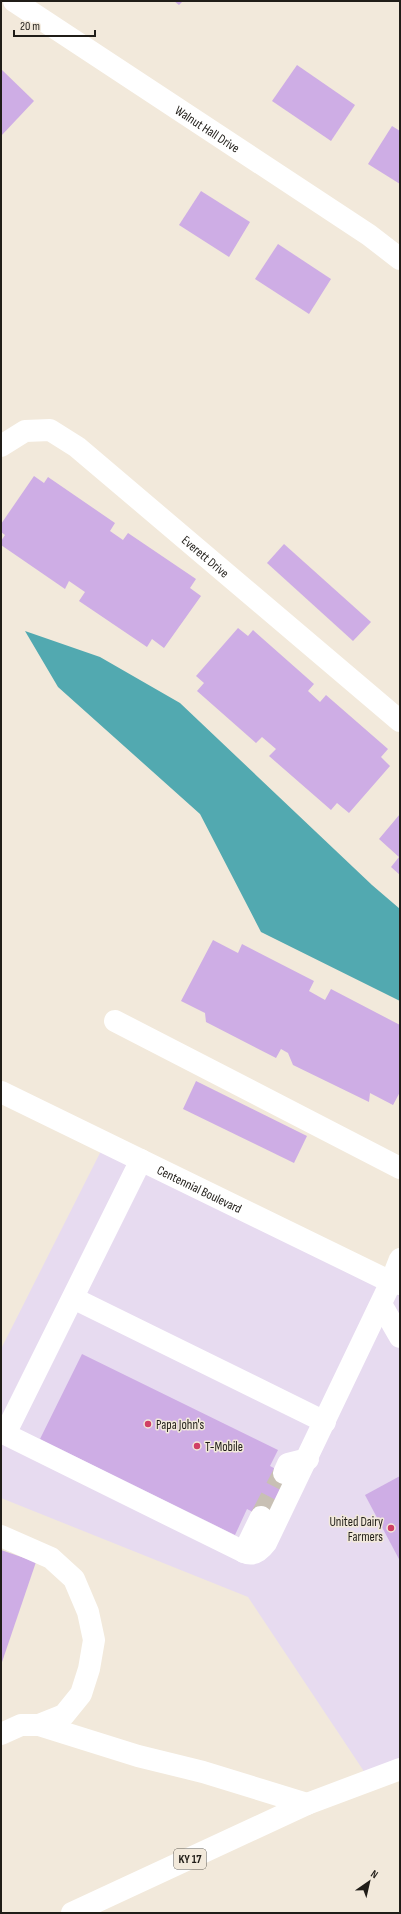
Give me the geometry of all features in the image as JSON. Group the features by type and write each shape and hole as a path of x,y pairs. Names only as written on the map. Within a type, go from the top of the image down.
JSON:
{"street":[{"name":"Walnut Hall Drive","path":"14,1 369,235 400,259"},
{"name":"Everett Drive","path":"1,446 25,431 50,430 77,447 400,721"},
{"path":"115,1021 400,1168"},
{"name":"Centennial Boulevard","path":"1,1092 396,1283"},
{"path":"141,1160 5,1434 249,1554 260,1550 266,1543 381,1304 396,1283 400,1259"},
{"path":"72,1298 325,1422"},
{"path":"381,1304 400,1337"},
{"path":"284,1473 288,1464 308,1458"},
{"path":"244,1552 262,1516"},
{"path":"1,1536 52,1558 74,1579 88,1612 94,1640 89,1669 81,1694 64,1715 39,1725"},
{"path":"1,1734 21,1725 39,1725 138,1756 204,1772 307,1804"},
{"name":"KY 17","path":"72,1913 307,1804 400,1768"}],"shaded area":[{"path":"105,1143 400,1284 400,1769 369,1779 248,1597 1,1498 1,1349"}],"water":[{"path":"25,631 100,657 180,703 372,885 400,909 400,1001 261,932 200,814 58,687"}],"building":[{"path":"174,1 183,1 179,5"},
{"path":"297,65 355,105 331,141 272,101"},
{"path":"1,69 34,101 1,136"},
{"path":"392,126 400,131 400,184 368,164"},
{"path":"201,191 250,222 229,257 179,225"},
{"path":"278,244 331,279 309,314 255,279"},
{"path":"34,476 44,483 48,477 115,523 110,531 123,540 128,533 196,579 190,588 201,596 164,648 152,639 147,647 79,601 85,592 69,581 65,589 1,545 1,541 5,535 1,532 1,524"},
{"path":"284,544 371,622 353,641 267,563"},
{"path":"238,628 248,636 253,630 314,684 308,691 320,702 326,695 388,749 381,757 390,766 349,813 337,803 331,810 269,756 276,749 262,737 256,743 197,691 204,683 196,676"},
{"path":"400,814 400,875 391,867 399,857 379,839"},
{"path":"213,940 238,953 242,944 314,981 309,991 325,1000 331,989 400,1025 400,1092 393,1105 370,1093 369,1102 293,1065 288,1053 281,1049 276,1058 206,1022 205,1013 181,1001"},
{"path":"196,1081 307,1136 294,1163 183,1109"},
{"path":"82,1354 278,1450 270,1466 289,1476 267,1519 247,1509 235,1535 40,1439"},
{"name":"United Dairy Farmers","path":"400,1476 400,1561 365,1495"},
{"path":"1,1550 36,1562 1,1665"}],"tunnel":[{"path":"261,1517 284,1473"}],"place":[{"name":"Papa John's","path":"148,1424"},
{"name":"T-Mobile","path":"197,1446"},
{"name":"United Dairy Farmers","path":"391,1528"}]}
